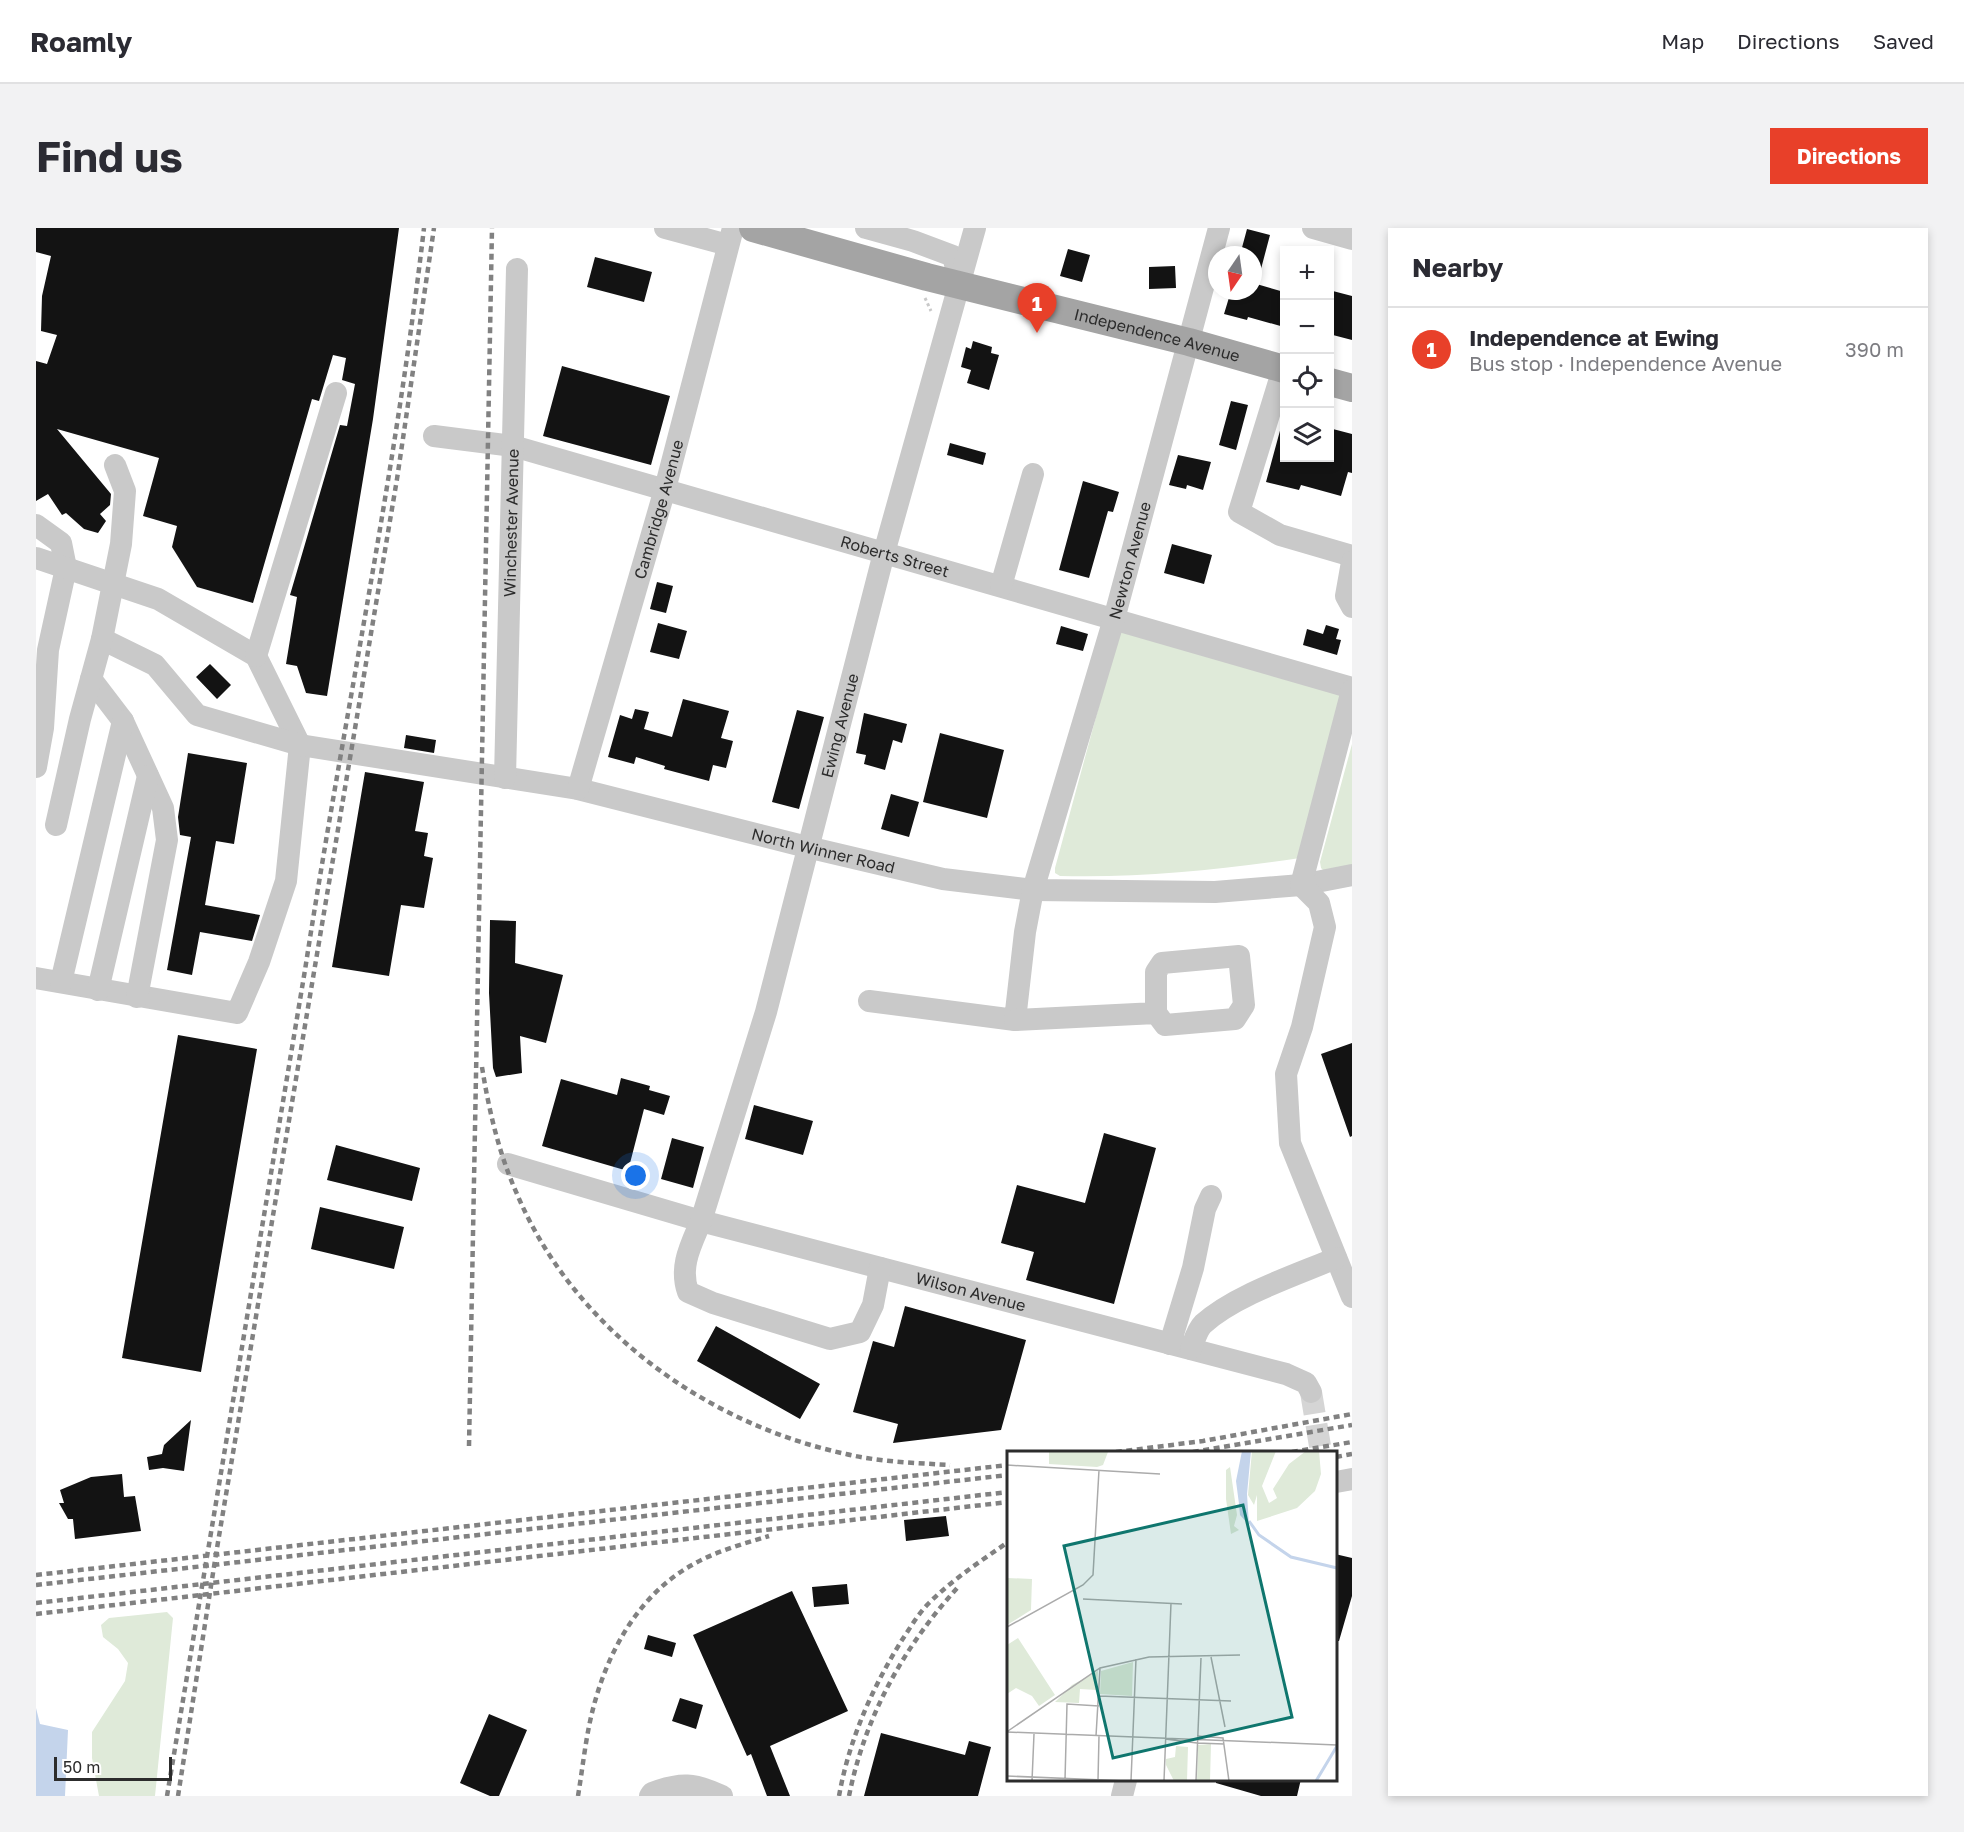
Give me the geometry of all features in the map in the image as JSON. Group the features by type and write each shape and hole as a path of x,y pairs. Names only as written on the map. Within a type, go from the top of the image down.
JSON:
{"main road":[{"name":"Independence Avenue","path":"753,228 926,287 960,285 1189,342 1280,368"},
{"path":"1334,383 1352,388"}],"street":[{"path":"665,228 730,237"},
{"path":"866,228 914,241 953,256 960,285"},
{"name":"Ewing Avenue","path":"880,1268 873,1305 860,1332 830,1339 713,1303 688,1292 684,1279 687,1254 701,1221 766,1012 884,553 975,228"},
{"name":"Newton Avenue","path":"1015,1020 1025,933 1034,890 1114,619 1219,228"},
{"path":"1313,228 1343,234"},
{"name":"Cambridge Avenue","path":"578,789 665,489 730,237"},
{"name":"Winchester Avenue","path":"505,778 517,269"},
{"path":"1280,382 1239,512 1280,535 1352,556"},
{"path":"256,656 336,393"},
{"name":"Roberts Street","path":"434,436 513,446 1352,689"},
{"path":"56,825 102,639 121,544 125,490 115,465"},
{"path":"1001,586 1033,474"},
{"path":"36,525 61,543 66,568 48,650 43,728 36,767"},
{"path":"36,558 158,599 256,656 300,745 286,880 259,962 237,1013 36,978"},
{"path":"1352,562 1346,596 1352,607"},
{"name":"North Winner Road","path":"102,639 155,665 197,715 300,745 578,789 943,879 1034,890 1215,892 1301,885 1352,875"},
{"path":"91,679 123,721 163,808 167,840 137,997"},
{"path":"1352,689 1301,885 1319,903 1325,927 1302,1027 1286,1074 1290,1143 1352,1297"},
{"path":"61,982 123,721"},
{"path":"98,990 148,776"},
{"path":"869,1001 1015,1020 1156,1013"},
{"name":"Wilson Avenue","path":"508,1164 701,1221 1297,1378 1306,1383 1311,1392"},
{"path":"1181,1346 1192,1268 1205,1209 1211,1196"},
{"path":"1181,1346 1202,1325 1244,1297 1336,1258"},
{"path":"1337,1482 1352,1479"},
{"path":"1122,1796 1126,1781"},
{"path":"650,1796 652,1793 673,1785 689,1785 722,1796"}],"path":[{"path":"926,287 932,312"}],"green space":[{"path":"1121,632 1343,695 1300,858 1150,874 1060,876 1055,873 1118,636"},
{"path":"1352,744 1352,867 1325,872 1320,862"},
{"path":"167,1612 173,1618 155,1796 99,1796 92,1758 92,1732 125,1681 128,1663 118,1649 103,1637 101,1625 109,1618"}],"water":[{"path":"36,1708 40,1724 68,1730 65,1796 36,1796"}],"building":[{"path":"36,228 399,228 373,419 327,696 306,693 297,666 286,664 297,597 290,595 340,425 347,426 355,384 342,380 346,358 333,355 319,401 312,399 253,603 197,587 172,547 177,526 143,516 159,458 57,429 111,494 110,505 100,514 106,521 98,533 84,529 66,513 62,515 48,494 36,501 36,361 47,364 57,335 41,331 42,296 51,256 36,252"},
{"path":"1247,229 1270,235 1262,265 1262,246 1242,246"},
{"path":"1068,249 1090,255 1082,282 1060,276"},
{"path":"595,257 652,272 644,302 587,287"},
{"path":"1175,266 1176,288 1149,289 1149,267"},
{"path":"1262,286 1280,291 1280,326 1248,317 1247,320 1224,314 1228,300 1262,300"},
{"path":"1334,291 1352,296 1352,340 1334,335"},
{"path":"973,341 992,347 991,353 999,355 989,390 967,383 971,370 961,367 966,347 971,349"},
{"path":"562,366 670,396 651,465 543,436"},
{"path":"1231,401 1248,405 1236,450 1219,445"},
{"path":"1334,429 1352,434 1352,473 1348,472 1341,496 1301,485 1299,490 1266,482 1280,431 1280,462 1334,462"},
{"path":"950,443 986,453 983,465 947,455"},
{"path":"1178,455 1211,462 1203,490 1187,485 1186,489 1169,485"},
{"path":"1083,481 1119,492 1113,512 1108,511 1089,578 1059,570"},
{"path":"1172,544 1212,555 1204,584 1164,573"},
{"path":"657,582 673,586 666,613 650,609"},
{"path":"658,623 687,631 679,659 650,652"},
{"path":"1326,625 1339,629 1336,639 1341,640 1337,655 1303,645 1307,629 1323,634"},
{"path":"1061,626 1088,634 1083,651 1056,644"},
{"path":"210,664 231,685 217,699 196,677"},
{"path":"683,699 729,711 721,738 733,741 726,768 713,765 709,781 664,769 665,766 636,757 634,764 608,757 620,715 632,719 635,709 649,712 644,729 672,737"},
{"path":"797,710 824,717 799,809 772,802"},
{"path":"864,713 907,724 902,743 893,740 885,770 864,764 866,755 856,753"},
{"path":"940,733 1004,750 987,818 923,802"},
{"path":"406,735 436,740 434,753 404,748"},
{"path":"188,753 247,763 234,844 216,841 205,905 260,915 252,941 200,932 192,975 167,970 191,837 180,835 178,817"},
{"path":"365,772 424,782 415,831 428,833 424,856 433,858 424,908 401,905 389,976 332,967"},
{"path":"891,794 919,802 909,837 881,829"},
{"path":"490,920 516,921 515,963 563,975 546,1043 520,1036 522,1073 496,1077 493,1068 489,993"},
{"path":"178,1035 257,1049 201,1372 122,1358"},
{"path":"1352,1043 1352,1136 1350,1137 1321,1054"},
{"path":"621,1078 650,1086 649,1090 670,1096 664,1115 644,1109 628,1171 542,1146 561,1079 617,1095"},
{"path":"754,1105 813,1121 803,1155 745,1139"},
{"path":"1104,1133 1156,1148 1114,1304 1026,1280 1034,1252 1001,1243 1017,1185 1085,1203"},
{"path":"672,1138 704,1147 693,1188 661,1179"},
{"path":"336,1145 420,1168 412,1201 327,1180"},
{"path":"320,1207 404,1227 394,1269 311,1249"},
{"path":"905,1306 1026,1340 1001,1430 893,1443 898,1424 853,1412 873,1341 894,1347"},
{"path":"716,1326 820,1384 800,1419 697,1361"},
{"path":"191,1420 184,1471 163,1468 149,1470 147,1457 162,1454 164,1445"},
{"path":"122,1474 124,1497 135,1496 141,1531 75,1539 73,1519 68,1519 59,1503 64,1503 60,1490 91,1477"},
{"path":"946,1516 949,1536 906,1541 904,1520"},
{"path":"1337,1554 1352,1558 1352,1596 1339,1641 1337,1641"},
{"path":"847,1584 849,1604 814,1607 812,1587"},
{"path":"792,1591 848,1711 770,1746 790,1796 767,1796 751,1754 747,1756 693,1635"},
{"path":"648,1635 676,1643 672,1657 644,1649"},
{"path":"680,1698 703,1705 696,1729 672,1721"},
{"path":"489,1714 527,1730 499,1796 490,1796 460,1783"},
{"path":"881,1733 965,1755 969,1741 991,1747 978,1796 864,1796"},
{"path":"1216,1781 1301,1781 1297,1796 1261,1796 1216,1783"}],"tunnel":[{"path":"1311,1392 1321,1451"}],"railway":[{"path":"167,1796 384,507 424,228"},
{"path":"178,1796 216,1554 397,479 434,228"},
{"path":"469,1446 492,228"},
{"path":"482,1067 491,1116 505,1163 517,1194 542,1243 573,1287 609,1328 650,1363 695,1394 744,1420 794,1440 872,1459 950,1465"},
{"path":"1124,1451 1203,1441 1352,1414"},
{"path":"1199,1451 1352,1425"},
{"path":"1298,1451 1352,1442"},
{"path":"1337,1457 1352,1454"},
{"path":"36,1575 1007,1465"},
{"path":"36,1585 1007,1475"},
{"path":"36,1603 1007,1492"},
{"path":"36,1614 1007,1502"},
{"path":"578,1796 587,1739 600,1684 618,1644 642,1607 673,1577 692,1565 720,1552 769,1536"},
{"path":"839,1796 843,1775 863,1715 891,1658 911,1626 938,1594 1007,1543"},
{"path":"849,1796 865,1738 889,1684 921,1633 959,1586"}],"place":[{"name":"Independence at Ewing","path":"1037,333"}]}
